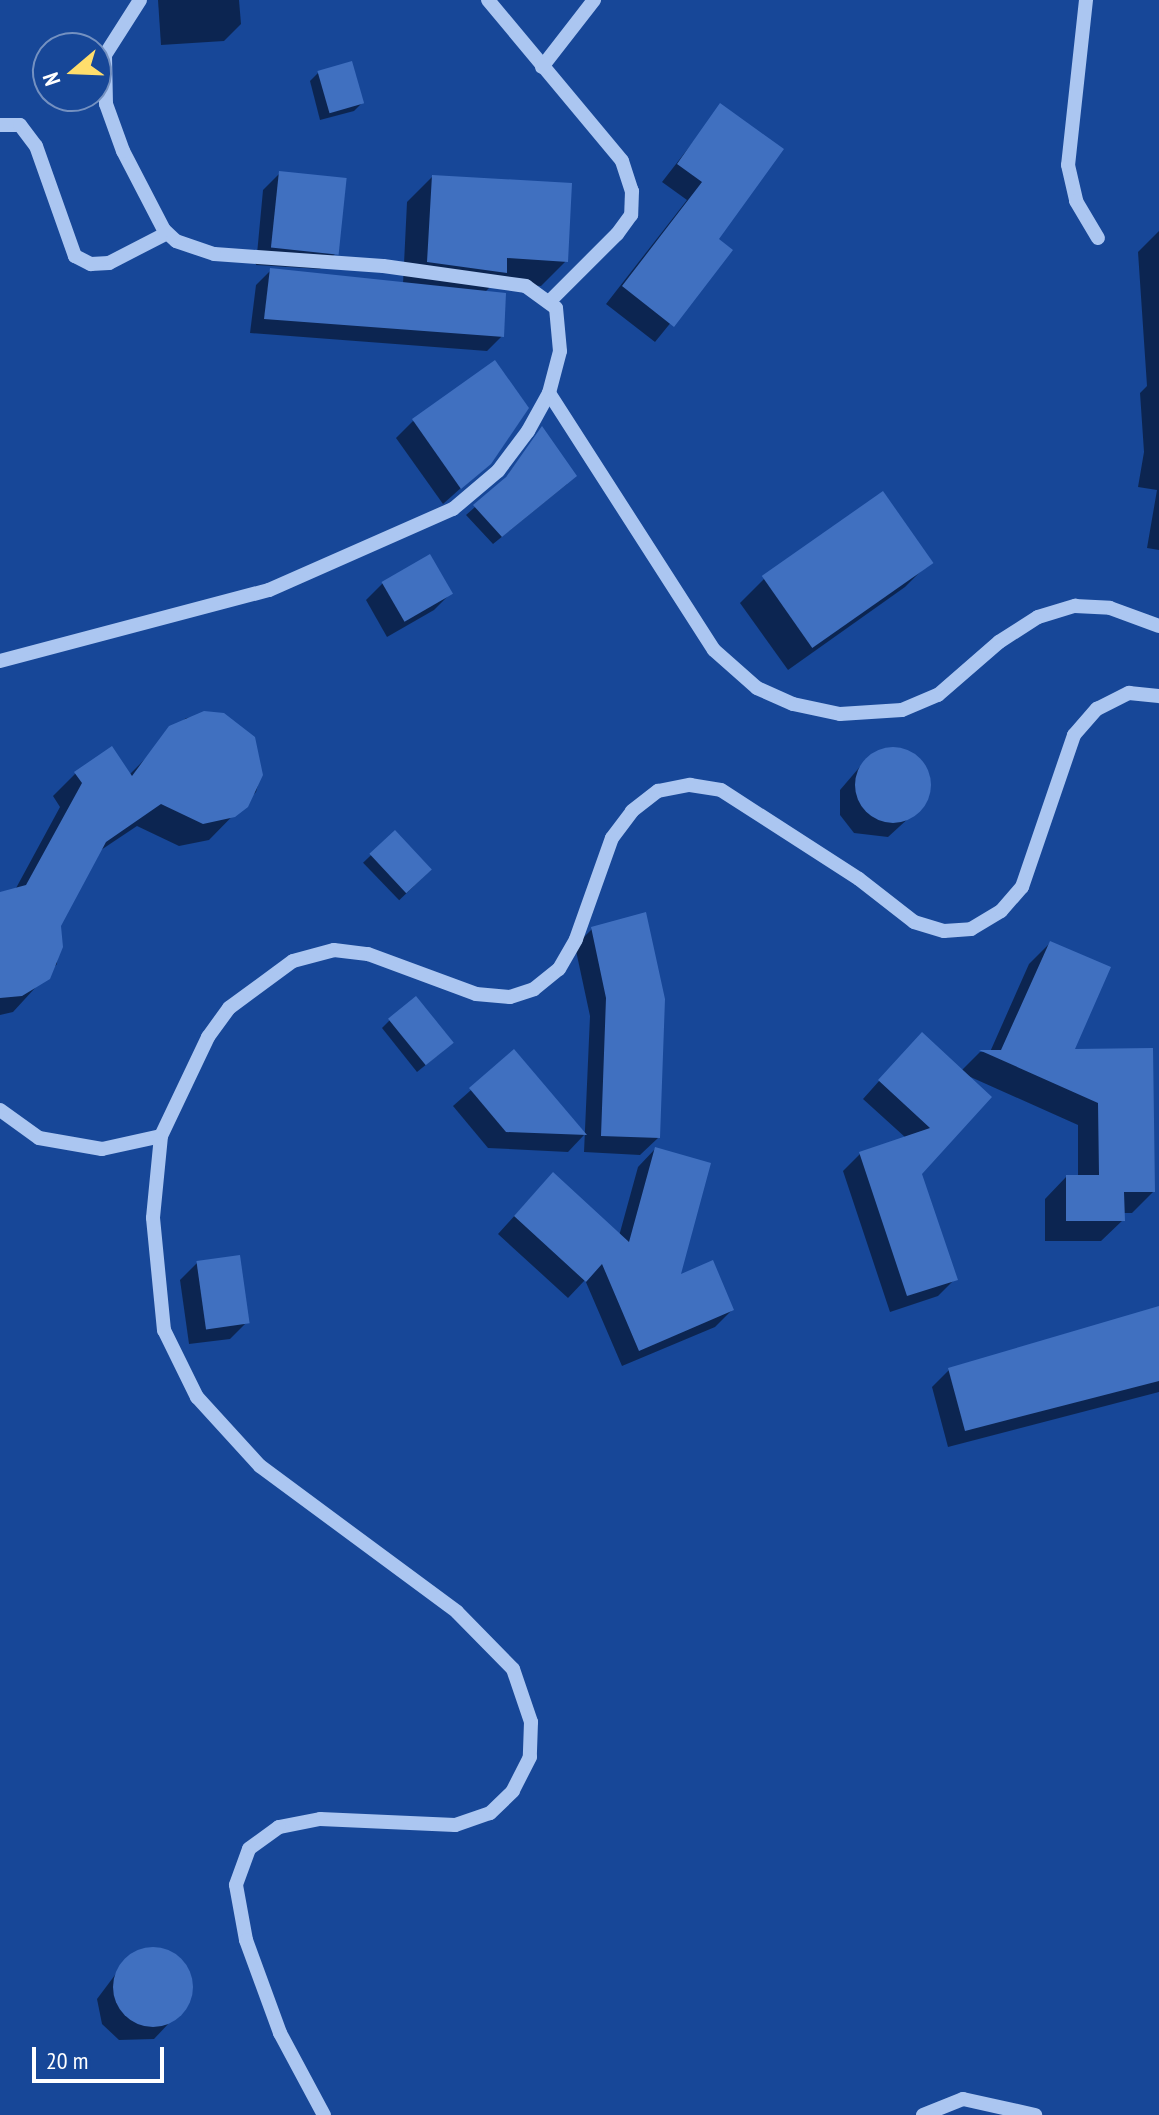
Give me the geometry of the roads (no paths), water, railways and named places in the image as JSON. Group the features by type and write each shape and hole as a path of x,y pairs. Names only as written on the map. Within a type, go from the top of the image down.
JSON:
{"street":[{"path":"0,661 269,590 385,543 453,509 498,471 549,393 562,339 550,301 504,281 214,254 189,248 167,233 123,151 106,104 105,55 140,0"},
{"path":"488,0 622,161 632,191 631,215 617,234 550,301"},
{"path":"542,67 594,0"},
{"path":"1086,0 1068,165 1076,201 1098,238"},
{"path":"0,125 20,125 36,146 75,256 91,264 109,263 167,233"},
{"path":"549,393 714,650 757,688 793,704 840,714 902,710 938,695 999,642 1038,617 1075,606 1110,608 1159,626"},
{"path":"324,2115 280,2033 246,1940 236,1885 249,1849 279,1827 320,1819 455,1825 490,1813 513,1791 530,1757 531,1722 513,1669 457,1612 260,1466 197,1397 164,1330 153,1218 161,1136 208,1037 229,1008 293,961 334,950 368,954 476,994 510,997 534,989 559,969 576,939 612,838 632,811 658,791 690,785 721,790 859,879 914,922 944,931 971,929 1001,911 1022,887 1074,735 1097,709 1129,693 1159,696"},
{"path":"0,1110 39,1138 77,1145 102,1149 161,1136"},
{"path":"923,2115 963,2099 1035,2115"}]}
